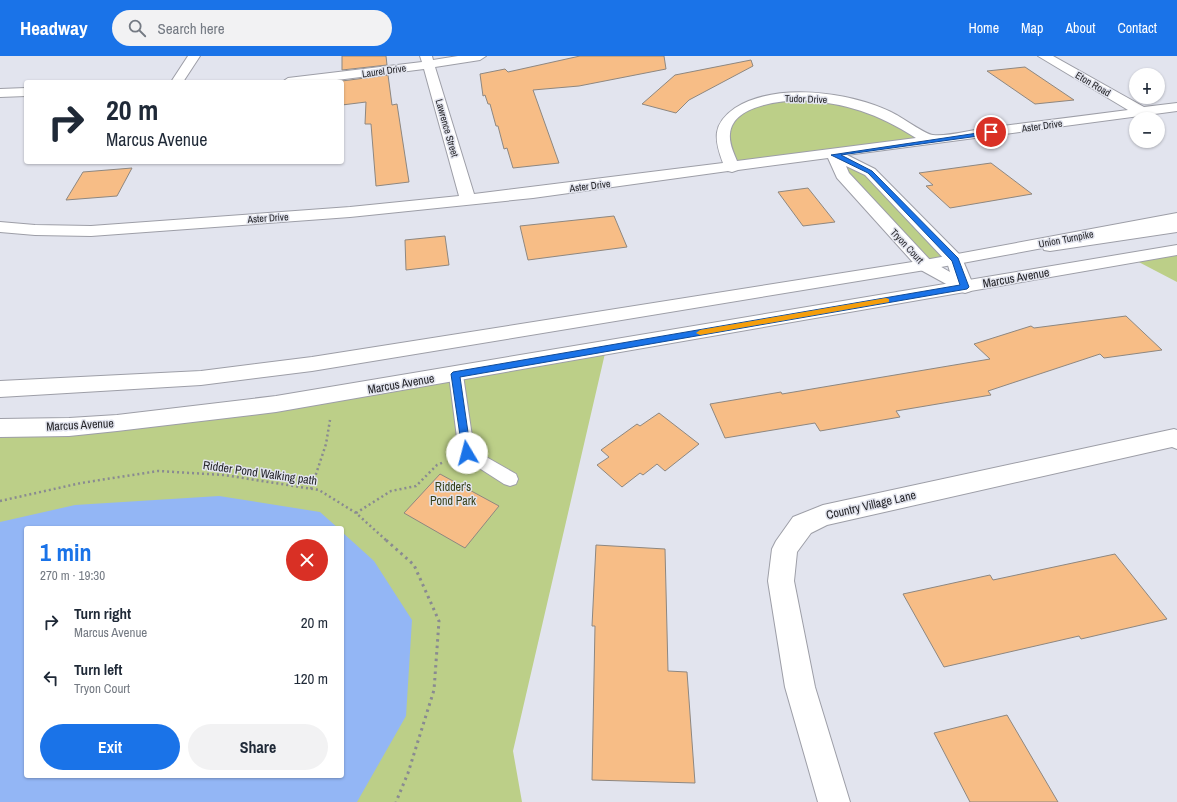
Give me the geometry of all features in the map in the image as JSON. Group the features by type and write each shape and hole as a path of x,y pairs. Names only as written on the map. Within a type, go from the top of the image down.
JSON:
{"street":[{"path":"178,80 194,56"},
{"name":"Laurel Drive","path":"301,80 427,60 480,56"},
{"name":"Eton Road","path":"1044,56 1142,112"},
{"name":"Lawrence Street","path":"427,60 468,200"},
{"path":"0,93 24,92"},
{"name":"Tudor Drive","path":"732,168 722,138 723,131 729,120 739,111 748,106 778,98 824,98 858,105 890,117 931,140"},
{"name":"Aster Drive","path":"1142,112 1177,107"},
{"name":"Aster Drive","path":"0,227 35,230 91,231 350,212 533,194 834,155 931,140 1129,114"},
{"path":"834,155 870,172 955,260 965,287"},
{"name":"Tryon Court","path":"834,155 842,175 925,265 965,287"},
{"name":"Union Turnpike","path":"955,260 1177,218"},
{"path":"0,389 201,378 312,364 955,260 1177,226"},
{"name":"Marcus Avenue","path":"0,428 77,426 217,412 335,395 1177,250"},
{"name":"Country Village Lane","path":"834,802 800,687 781,581 785,550 802,525 823,515 1174,438 1177,440"}],"lane":[{"path":"456,374 467,453 510,479"}],"path":[{"path":"311,489 326,444 330,420"},
{"path":"356,513 391,491 416,486 437,465 467,453"},
{"name":"Ridder Pond Walking path","path":"0,501 82,483 158,471 224,475 319,490 356,513 414,565 439,621 434,690 408,773 396,802"}],"green space":[{"path":"778,99 852,103 931,141 835,154 870,172 955,260 925,265 842,175 834,155 732,168 723,131 739,111"},
{"path":"1177,250 1177,282 1131,258"},
{"name":"Ridder's Pond Park","path":"606,349 513,751 522,802 0,802 0,428 69,427"}],"water":[{"path":"219,496 320,512 336,526 24,526 24,778 344,778 344,534 374,561 412,620 406,716 357,802 0,802 0,522 75,505"}],"building":[{"path":"342,56 386,56 387,65 342,70"},
{"path":"580,56 664,56 666,69 579,86 533,90 559,163 513,168 507,148 504,149 490,104 488,104 485,95 483,96 480,74 505,69 508,72"},
{"path":"751,60 753,66 689,100 676,113 642,104 675,75"},
{"path":"1025,67 1074,100 1035,104 987,71"},
{"path":"388,75 392,105 397,104 409,182 376,186 371,124 365,124 366,102 344,105 344,81"},
{"path":"991,163 1032,194 950,208 926,186 933,185 919,173"},
{"path":"132,168 117,196 66,200 83,172"},
{"path":"808,188 835,222 803,226 778,192"},
{"path":"614,216 627,247 528,260 520,226"},
{"path":"445,236 449,265 406,270 405,240"},
{"path":"1126,316 1162,350 1104,358 1100,354 988,391 991,395 896,411 900,417 820,431 815,423 725,438 710,404 781,392 782,394 990,359 974,344 1031,326 1034,328"},
{"path":"659,413 699,444 665,471 657,464 643,475 640,473 622,487 597,465 609,457 601,450 637,424 640,426"},
{"path":"440,474 499,506 465,548 404,513"},
{"path":"596,545 665,549 668,671 687,672 695,783 592,780 595,626 592,626"},
{"path":"1115,554 1167,619 1081,639 1079,636 944,667 903,594 990,575 993,580"},
{"path":"1007,715 1058,802 970,802 934,733"}],"slow traffic":[{"path":"700,333 886,301"}],"route":[{"path":"467,453 456,374 965,287 955,260 870,172 834,155 991,132"}]}
